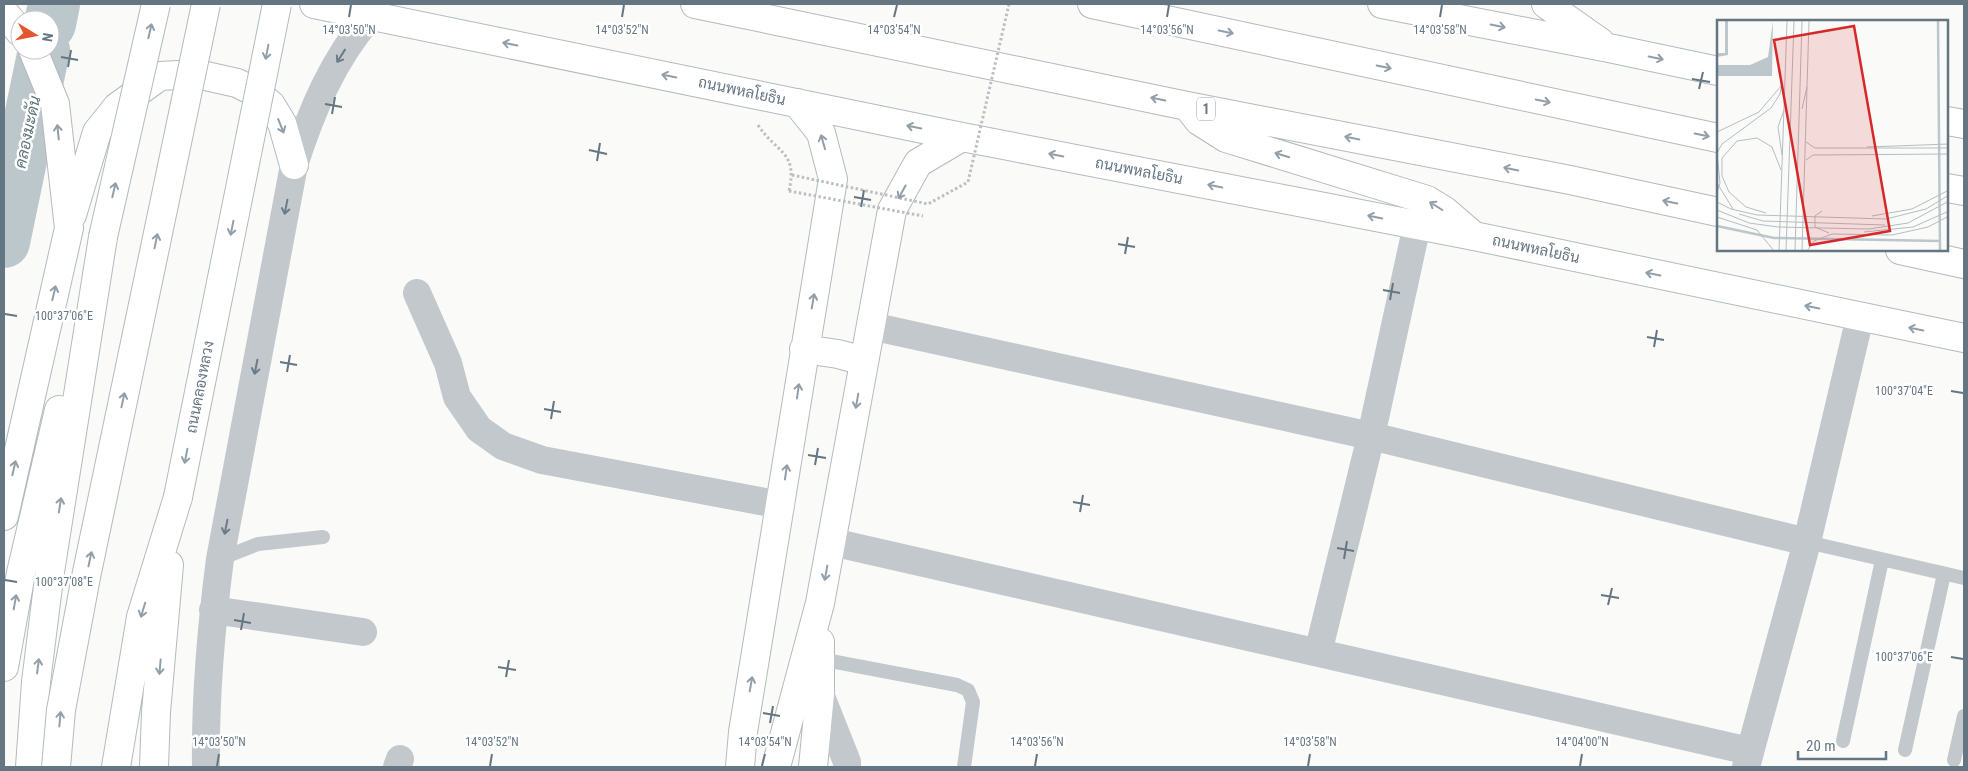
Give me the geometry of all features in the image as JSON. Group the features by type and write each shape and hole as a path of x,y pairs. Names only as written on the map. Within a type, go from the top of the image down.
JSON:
{"main road":[{"path":"4,667 21,573 40,486 103,237 156,4"},
{"path":"56,767 61,710 86,577 206,4"},
{"name":"ถนนคลองหลวง","path":"116,767 140,616 178,497 277,4"},
{"name":"ถนนพหลโยธิน","path":"314,4 962,137 1474,236 1964,338"},
{"name":"1","path":"696,4 1187,106 1570,180 1717,212"},
{"path":"1092,4 1717,138"},
{"path":"1382,4 1717,71"},
{"path":"1527,4 1551,7 1609,48"},
{"path":"37,60 55,104 69,228"},
{"path":"4,516 69,228 97,132 117,107 160,76 198,74 237,83 258,92 271,106 282,123 294,165"},
{"path":"740,767 743,732 833,179 821,134 797,103"},
{"path":"1187,106 1199,121 1226,138 1427,200 1445,211 1474,236"},
{"path":"1948,121 1964,124"},
{"path":"776,767 820,603 892,210 918,163 962,137"},
{"path":"1948,188 1964,191"},
{"path":"30,767 36,682 49,578 103,237"},
{"path":"1905,251 1964,264"},
{"path":"804,349 838,354 864,361"},
{"path":"154,767 156,712 166,590 178,497"},
{"path":"813,767 820,694 820,603"}],"street":[{"path":"206,767 205,728 213,610 220,559 294,165 308,121 333,70 356,32 370,17"},
{"path":"1318,653 1370,436 1417,225"},
{"path":"417,293 448,363 458,397 479,429 503,446 542,460 781,505"},
{"path":"832,542 1318,653 1748,759 1807,542 1860,317"},
{"path":"871,326 1370,436 1807,542"},
{"path":"213,610 362,632"},
{"path":"820,694 847,767"},
{"path":"728,767 743,732"}],"lane":[{"path":"220,559 258,544 323,537"},
{"path":"1807,542 1964,578"},
{"path":"1843,741 1882,560"},
{"path":"1904,750 1944,574"},
{"path":"820,659 957,685 968,690 973,702 964,767"},
{"path":"1954,760 1964,716"}],"path":[{"path":"792,175 928,204 968,182 1009,4"},
{"path":"735,89 766,137 790,160 792,175 789,190 923,216"}],"waterway":[{"name":"คลองมะดัน","path":"53,10 54,4"},
{"name":"คลองมะดัน","path":"4,242 42,60"}]}
